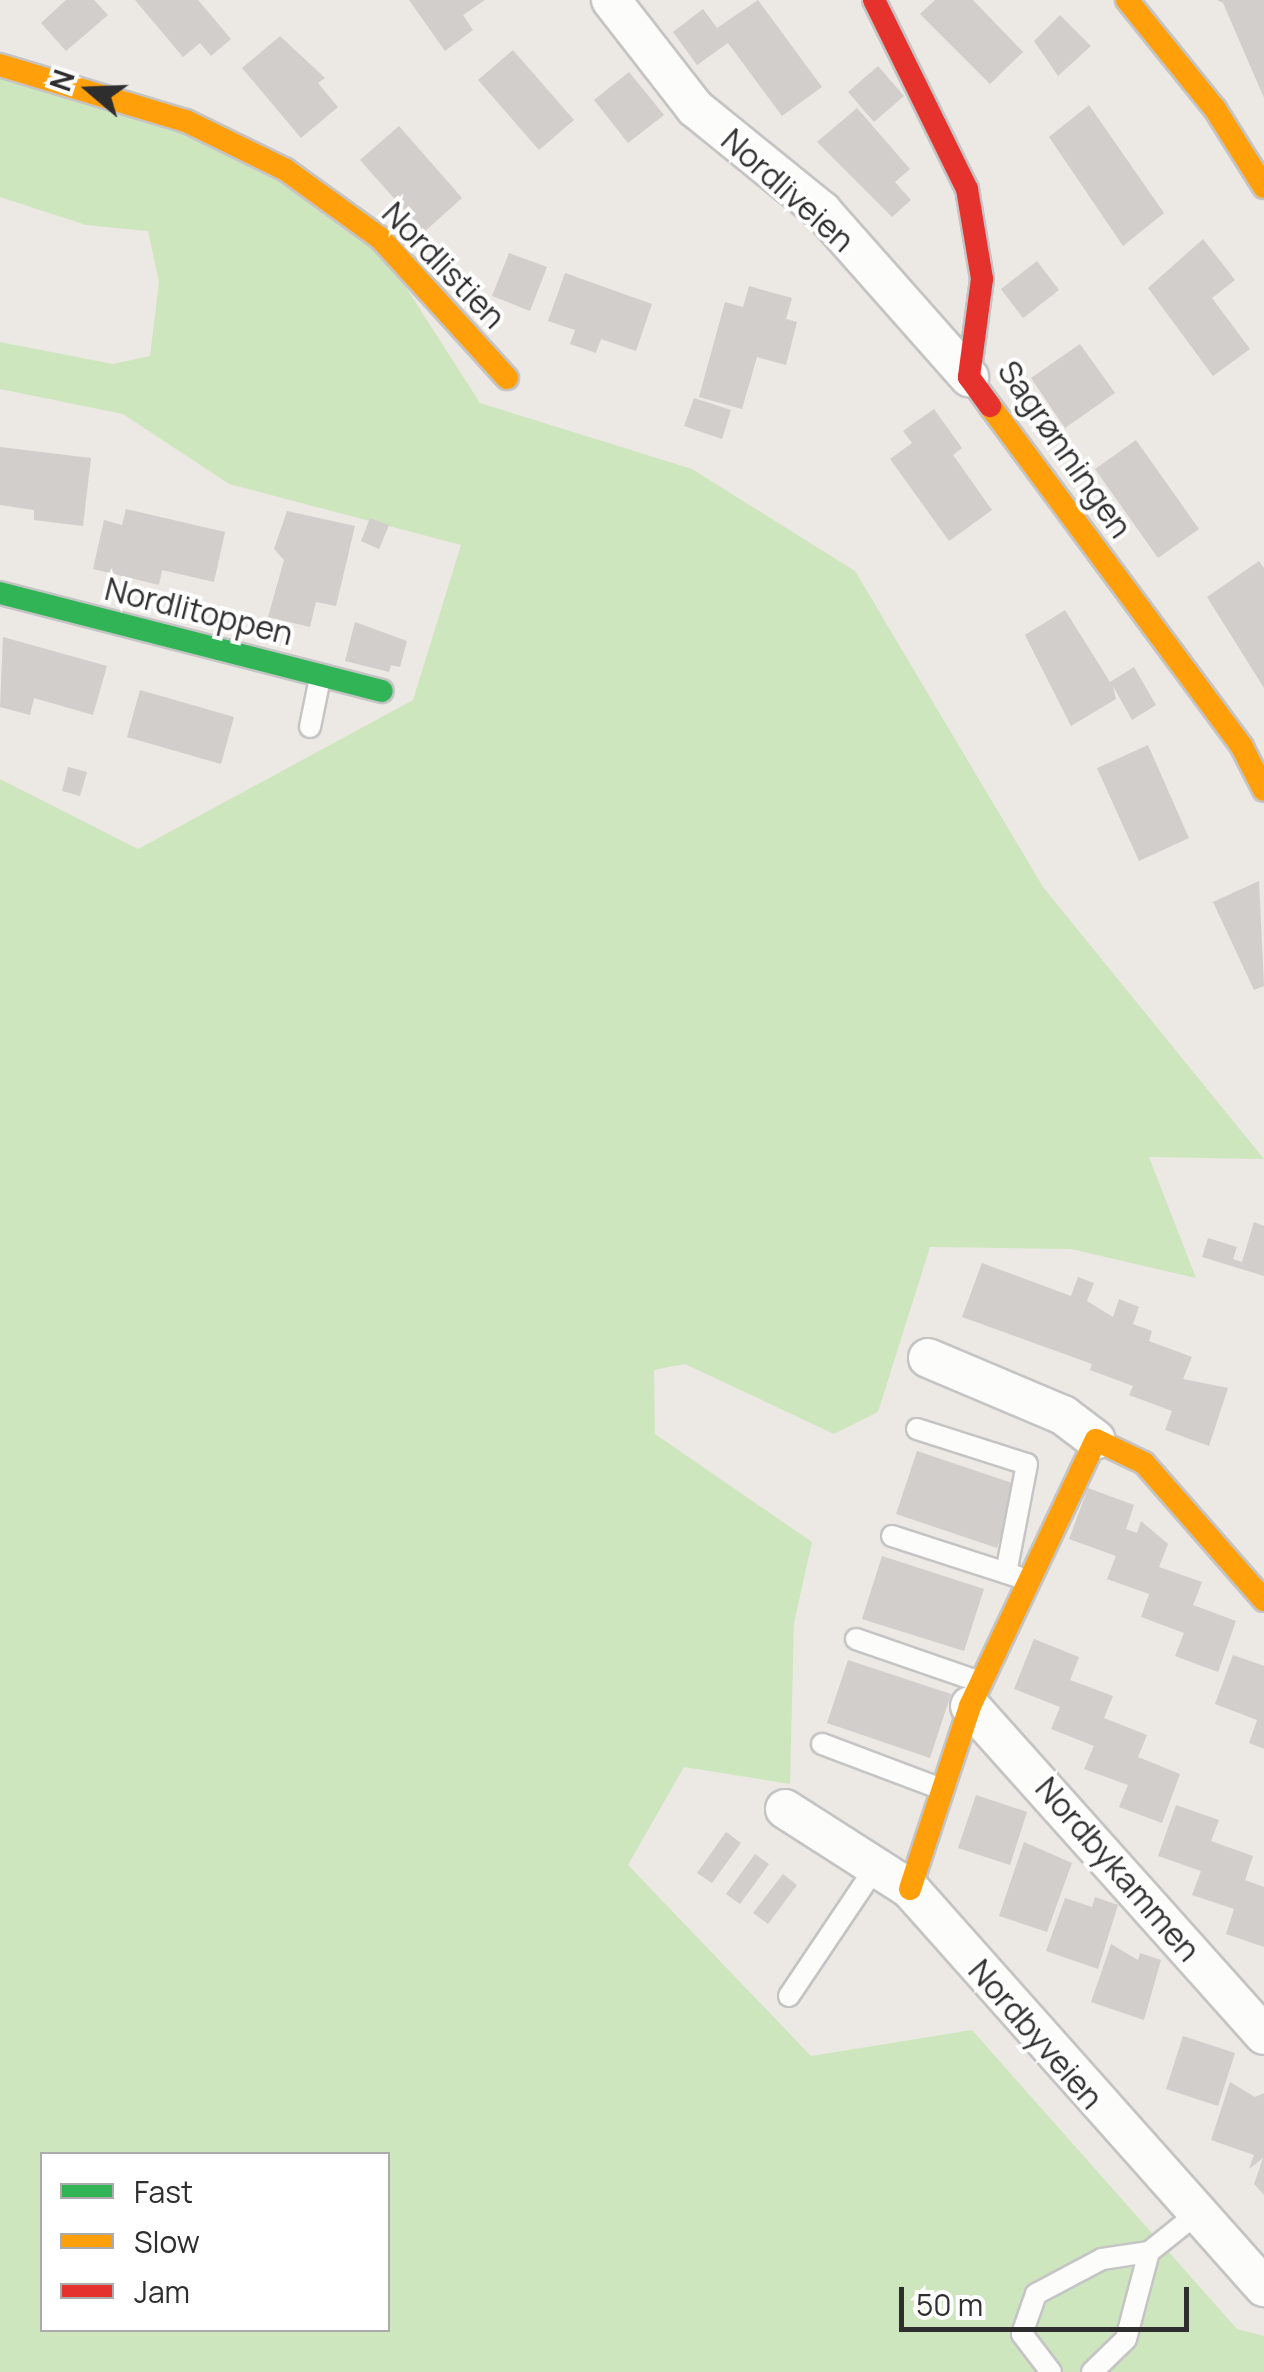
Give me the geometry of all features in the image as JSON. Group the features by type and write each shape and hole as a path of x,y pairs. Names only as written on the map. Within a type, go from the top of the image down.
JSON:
{"street":[{"name":"Nordliveien","path":"611,0 695,108 822,211 969,377"},
{"name":"Sagrønningen","path":"874,0 967,189 982,279 969,377 1253,749 1264,790"},
{"path":"1127,0 1214,108 1264,187"},
{"name":"Nordlistien","path":"0,65 186,120 286,170 380,238 507,378"},
{"name":"Nordlitoppen","path":"0,593 382,691"},
{"path":"928,1358 1063,1415 1096,1440 1144,1463 1264,1600"},
{"path":"910,1889 1016,1576 1096,1440"},
{"name":"Nordbykammen","path":"975,1694 1264,2035"},
{"name":"Nordbyveien","path":"786,1809 910,1889 1194,2216 1264,2287"}],"lane":[{"path":"310,727 320,676"},
{"path":"892,1536 1016,1576 1027,1464 917,1429"},
{"path":"856,1638 975,1694"},
{"path":"822,1744 942,1790"},
{"path":"789,1996 875,1868"},
{"path":"1051,2372 1022,2334 1036,2294 1102,2260 1149,2252 1194,2216"},
{"path":"1092,2372 1126,2339 1149,2252"}],"green space":[{"path":"0,71 257,158 384,253 480,403 692,469 855,571 1043,887 1264,1159 1149,1157 1196,1278 1071,1249 930,1247 878,1412 834,1434 685,1364 654,1370 655,1434 812,1542 794,1623 790,1784 684,1767 628,1865 811,2056 972,2030 1237,2329 1264,2336 1264,2372 0,2372 0,779 138,849 413,700 461,545 229,484 123,414 0,389 0,342 113,364 150,356 159,282 148,231 86,225 0,197"}],"building":[{"path":"66,0 94,0 108,15 66,51 41,23"},
{"path":"135,0 198,0 231,39 211,56 200,43 183,57"},
{"path":"409,0 485,0 463,15 473,30 445,51"},
{"path":"758,0 822,87 782,116 728,43 697,65 673,32 703,9 717,28"},
{"path":"935,0 973,0 1023,52 990,84 920,14"},
{"path":"1217,0 1264,0 1264,98 1223,3"},
{"path":"1060,15 1091,46 1058,76 1034,41"},
{"path":"280,36 325,78 318,83 338,107 301,138 242,68"},
{"path":"513,50 574,120 539,150 478,80"},
{"path":"878,66 904,96 874,122 848,92"},
{"path":"629,72 664,115 628,143 594,100"},
{"path":"1089,105 1164,213 1123,246 1049,137"},
{"path":"857,108 910,169 895,182 911,200 892,217 817,142"},
{"path":"399,126 462,198 424,232 360,160"},
{"path":"1203,239 1235,280 1212,298 1250,349 1213,376 1148,288"},
{"path":"509,253 547,267 530,311 492,296"},
{"path":"1037,261 1059,290 1023,318 1001,289"},
{"path":"565,273 652,304 636,351 601,339 596,353 570,344 575,330 548,321"},
{"path":"749,286 792,298 786,319 797,322 786,365 757,357 742,409 699,397 725,302 743,307"},
{"path":"1080,344 1115,393 1065,428 1031,378"},
{"path":"694,398 731,410 722,439 684,426"},
{"path":"934,409 962,448 953,455 992,510 949,541 890,459 912,443 903,431"},
{"path":"1136,440 1199,529 1158,558 1095,469"},
{"path":"0,447 91,458 83,526 34,520 34,510 0,505"},
{"path":"126,509 225,532 214,582 162,570 159,585 93,569 104,520 122,525"},
{"path":"287,511 355,526 336,606 316,602 310,627 268,617 284,560 274,549"},
{"path":"370,518 389,525 379,549 361,541"},
{"path":"1259,561 1264,568 1264,688 1207,597"},
{"path":"1065,610 1110,682 1134,667 1156,705 1132,720 1113,686 1116,699 1071,726 1025,635"},
{"path":"355,622 407,641 400,667 391,665 389,672 345,661"},
{"path":"3,637 107,666 93,715 34,698 30,715 0,707"},
{"path":"140,690 234,717 221,764 127,737"},
{"path":"1148,745 1189,838 1139,861 1097,768"},
{"path":"68,767 87,772 80,796 62,791"},
{"path":"1259,881 1264,986 1254,990 1213,902"},
{"path":"1254,1222 1264,1226 1264,1276 1202,1257 1208,1238 1237,1247 1233,1259 1242,1262"},
{"path":"982,1263 1071,1296 1078,1277 1094,1283 1087,1301 1113,1317 1119,1299 1139,1307 1133,1324 1152,1331 1149,1341 1192,1357 1183,1379 1228,1388 1209,1446 1165,1430 1172,1411 1129,1395 1133,1386 1090,1370 1092,1364 962,1317"},
{"path":"917,1451 1018,1485 997,1548 896,1514"},
{"path":"1088,1488 1134,1505 1126,1529 1137,1533 1141,1521 1168,1544 1159,1567 1202,1582 1193,1605 1236,1621 1218,1672 1175,1656 1184,1633 1141,1617 1149,1594 1107,1579 1116,1556 1069,1539"},
{"path":"882,1556 984,1589 964,1651 862,1619"},
{"path":"1034,1639 1079,1657 1070,1680 1113,1696 1104,1718 1147,1735 1138,1757 1180,1774 1162,1823 1119,1807 1128,1785 1084,1769 1094,1746 1051,1729 1060,1707 1014,1689"},
{"path":"1233,1655 1264,1666 1264,1749 1249,1743 1257,1720 1215,1704"},
{"path":"848,1660 951,1694 930,1758 827,1723"},
{"path":"976,1795 1027,1812 1010,1865 958,1848"},
{"path":"1176,1805 1219,1820 1211,1841 1253,1856 1245,1880 1264,1887 1264,1947 1226,1934 1234,1909 1192,1895 1201,1871 1158,1856"},
{"path":"726,1832 741,1843 712,1883 697,1873"},
{"path":"1024,1842 1072,1863 1047,1932 999,1916"},
{"path":"755,1854 769,1864 740,1904 726,1894"},
{"path":"783,1874 797,1885 768,1924 753,1913"},
{"path":"1095,1897 1118,1905 1098,1969 1046,1951 1065,1898 1092,1907"},
{"path":"1111,1944 1138,1960 1140,1953 1161,1960 1144,2020 1091,2002"},
{"path":"1183,2036 1235,2053 1218,2106 1166,2089"},
{"path":"1230,2082 1255,2097 1264,2093 1264,2195 1254,2184 1263,2158 1249,2169 1254,2155 1211,2140"}],"traffic: fast":[{"path":"0,593 382,691"}],"traffic: slow":[{"path":"1127,0 1215,109 1264,187"},
{"path":"0,65 186,121 286,170 380,238 507,378"},
{"path":"990,406 1242,747 1264,790"},
{"path":"910,1889 970,1706 1096,1440 1144,1463 1264,1600"}],"traffic: jam":[{"path":"874,0 967,189 982,279 969,377 990,406"}]}
